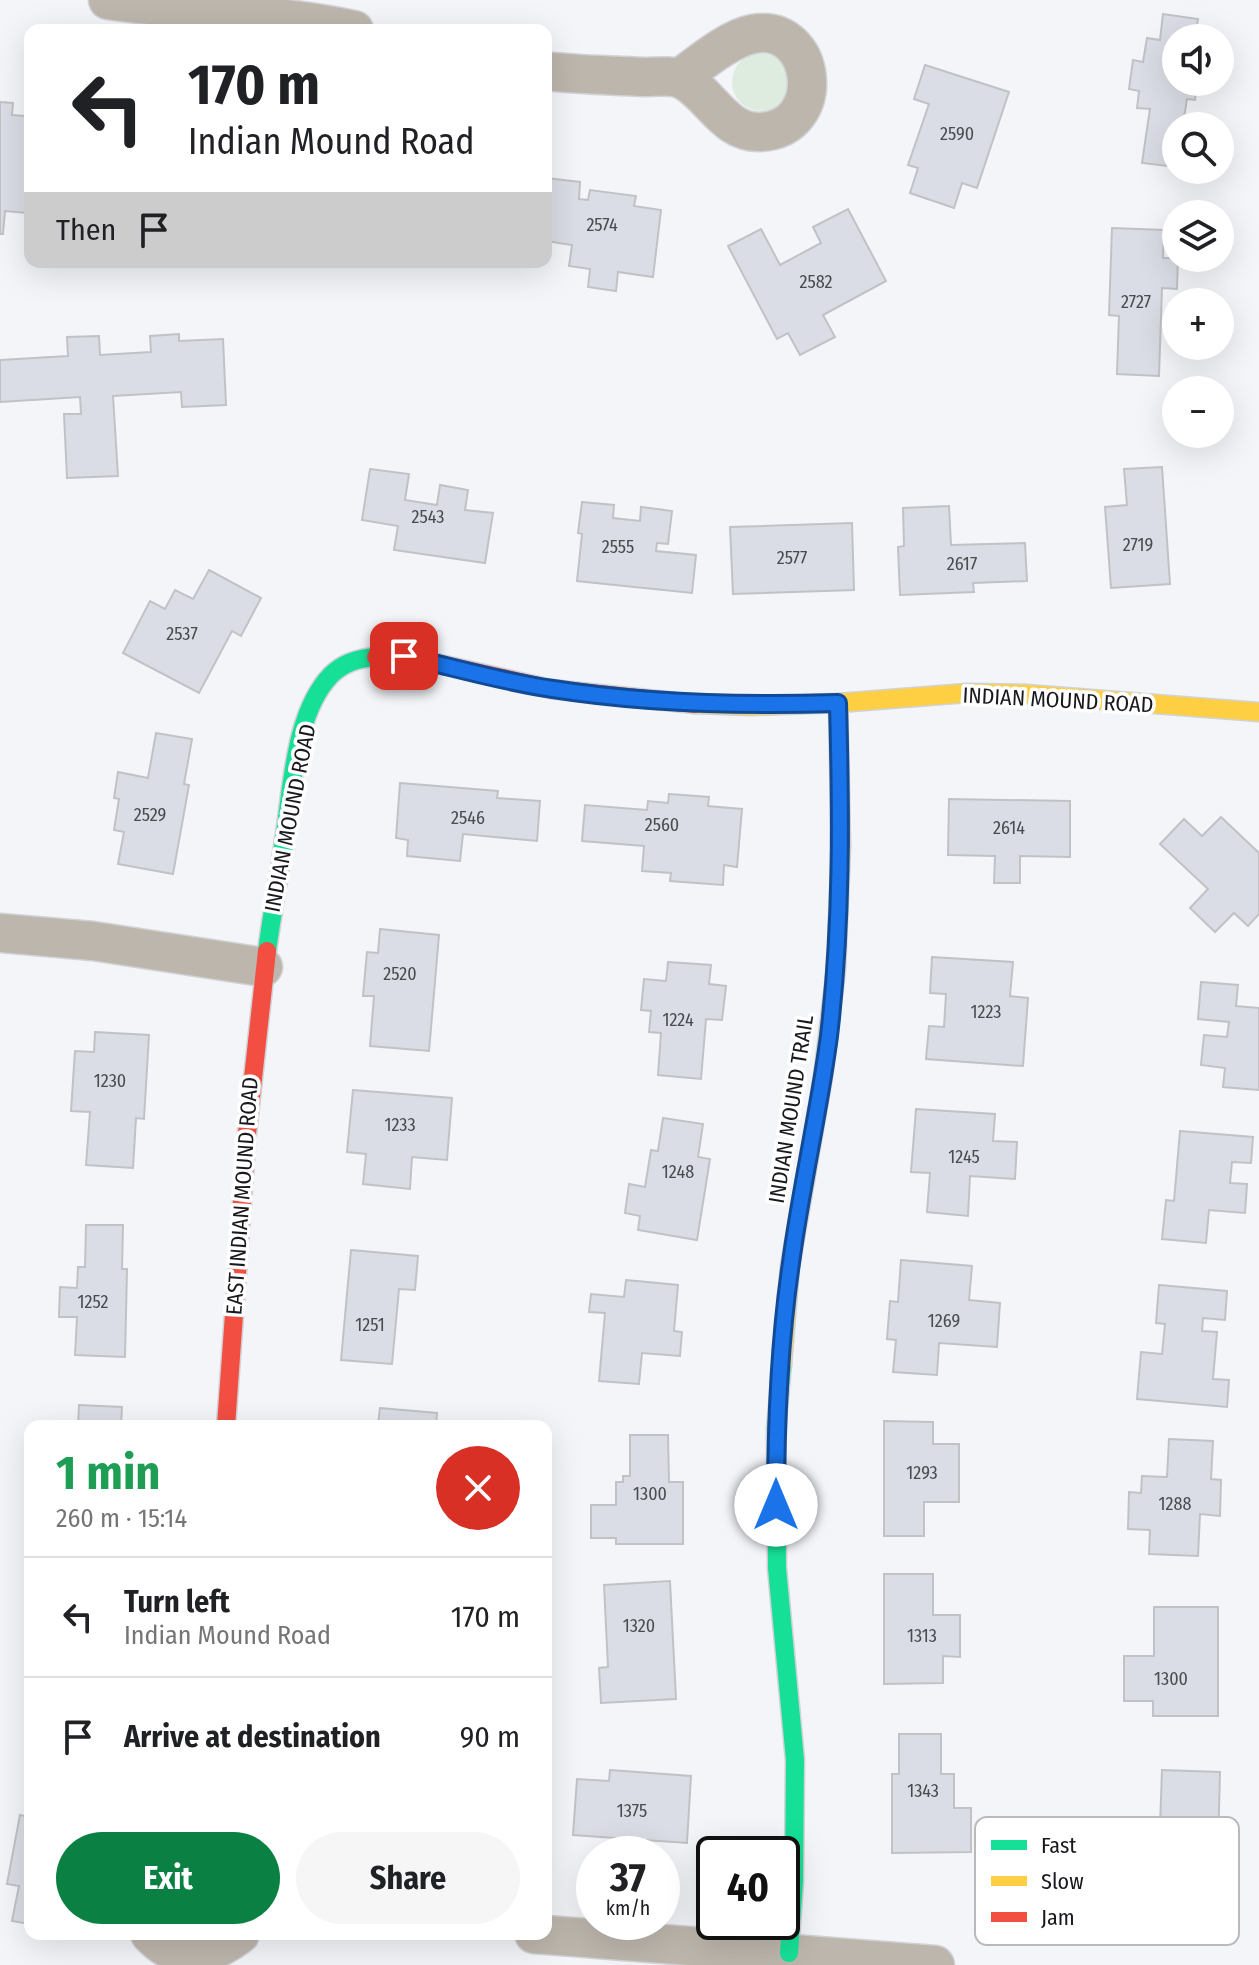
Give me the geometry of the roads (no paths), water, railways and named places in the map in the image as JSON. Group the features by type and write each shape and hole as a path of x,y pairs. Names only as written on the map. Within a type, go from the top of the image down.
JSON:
{"street":[{"path":"108,0 318,24"},
{"path":"552,71 680,78"},
{"name":"INDIAN MOUND ROAD","path":"263,967 300,746 308,717 324,682 352,659 404,656 551,689 690,704 751,706 838,703 967,693 1026,694 1259,712"},
{"name":"INDIAN MOUND TRAIL","path":"789,1953 794,1881 795,1760 777,1568 776,1429 790,1266 823,1077 836,969 842,834 838,703"},
{"path":"0,933 93,941 263,967"},
{"name":"EAST INDIAN MOUND ROAD","path":"226,1420 247,1119 263,967"},
{"path":"552,1935 935,1965"},
{"path":"157,1940 170,1951 185,1955 204,1954 232,1940"}]}
